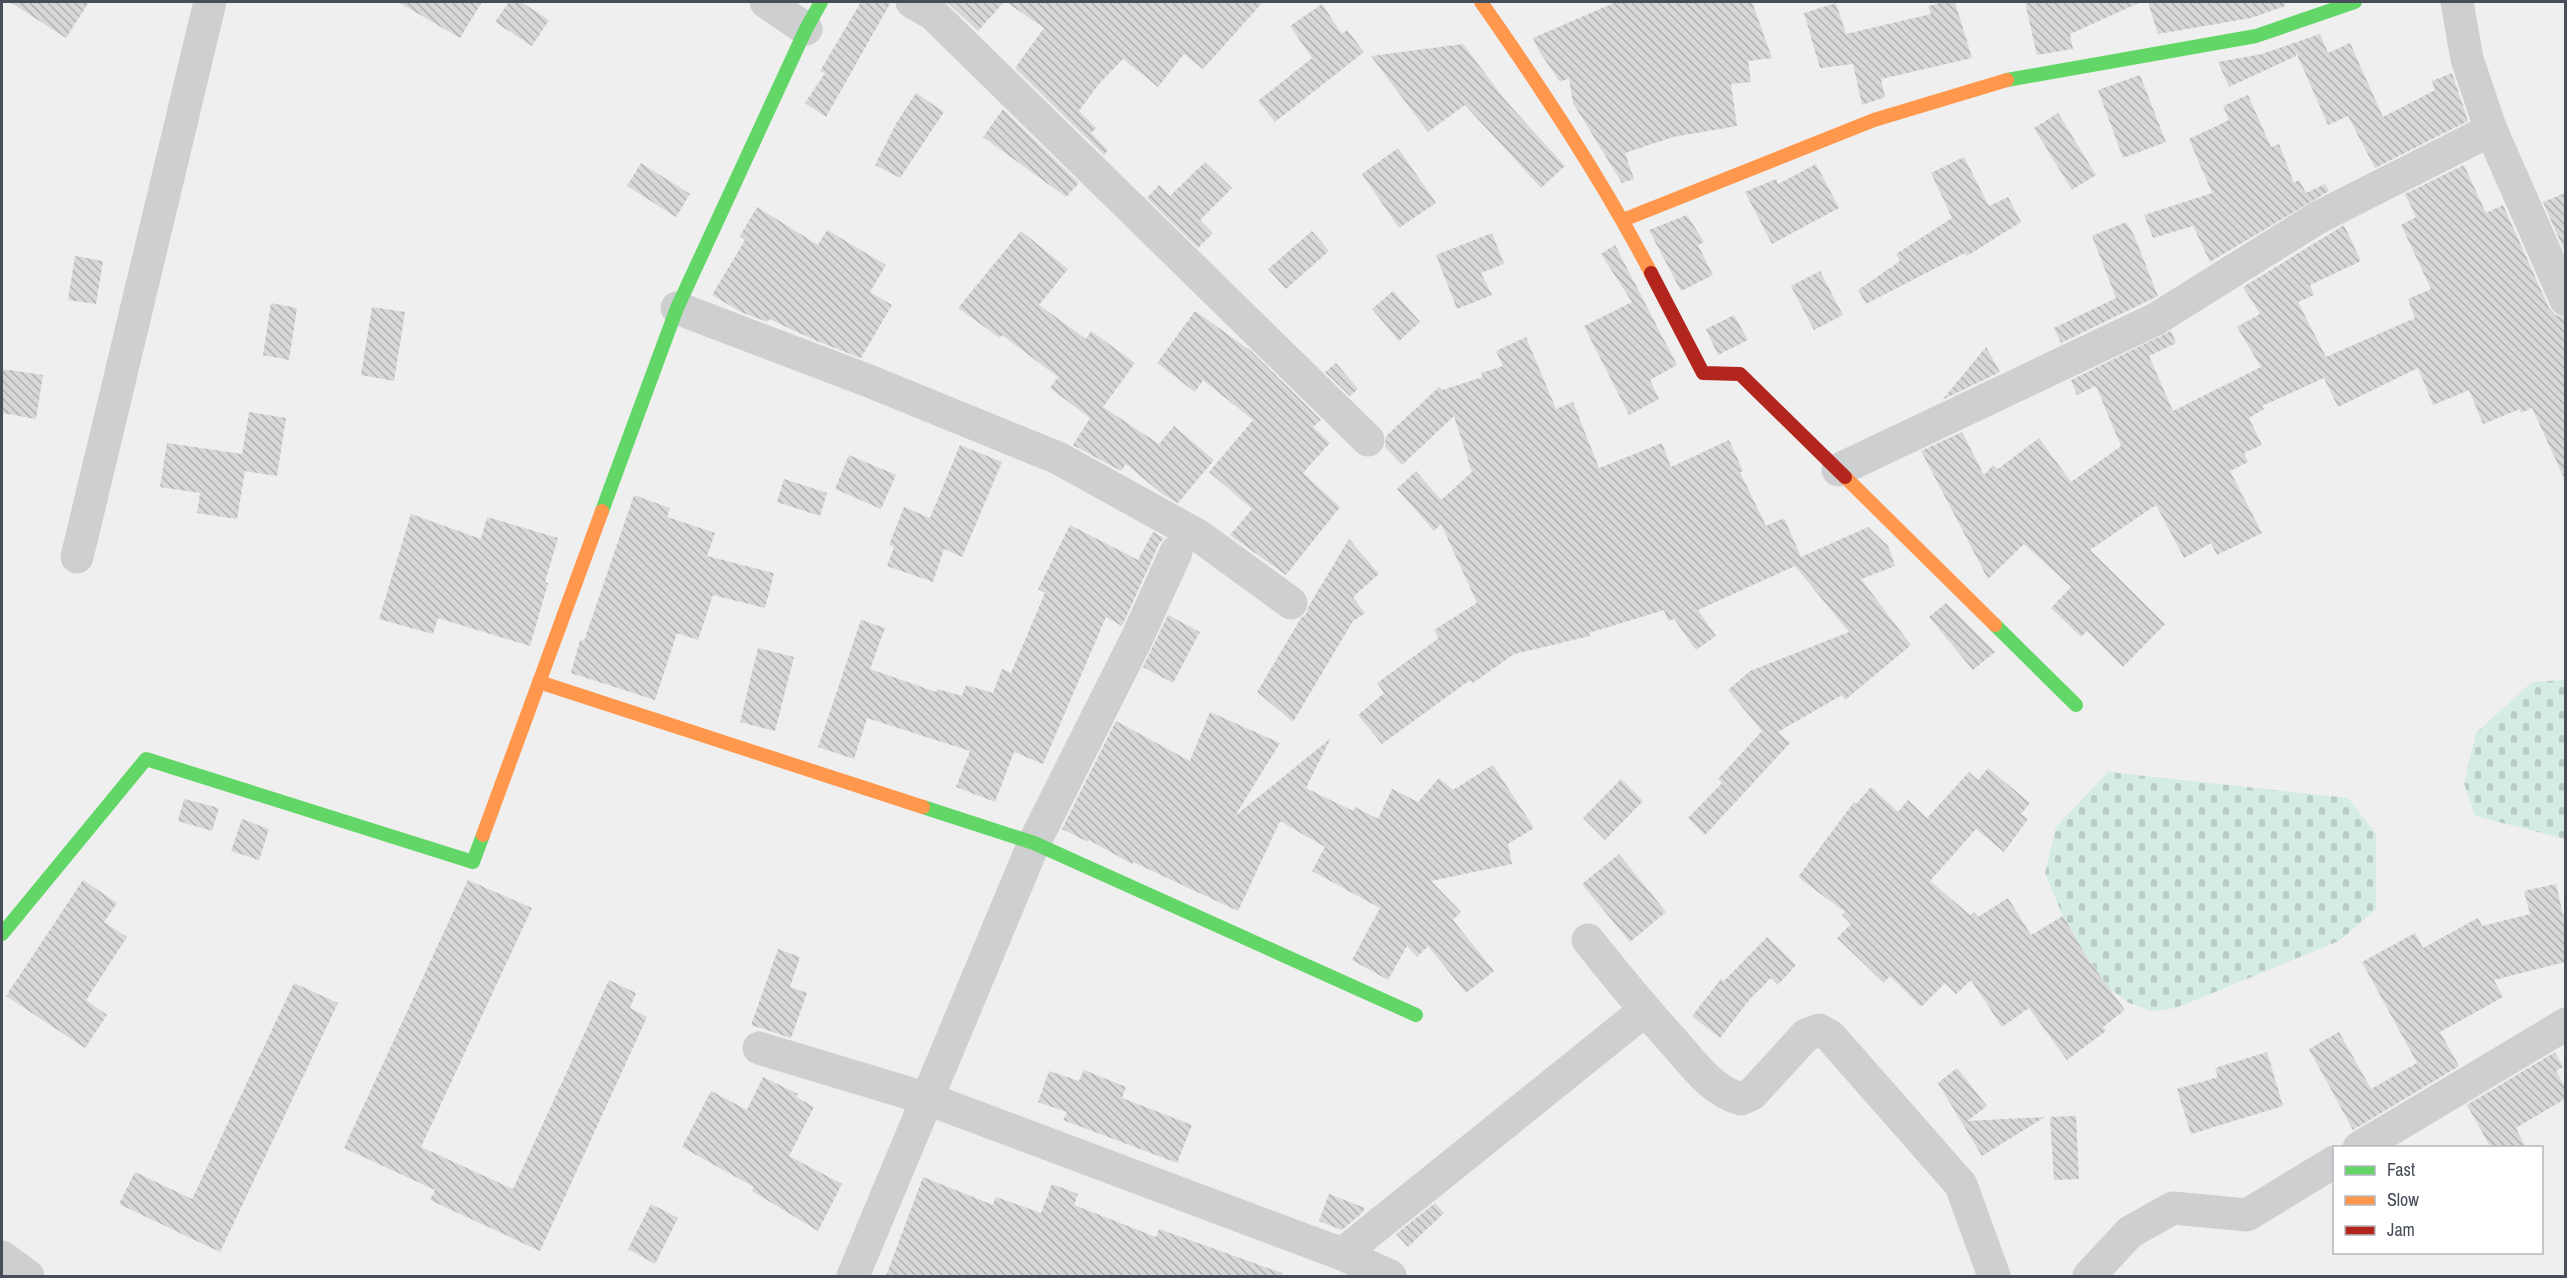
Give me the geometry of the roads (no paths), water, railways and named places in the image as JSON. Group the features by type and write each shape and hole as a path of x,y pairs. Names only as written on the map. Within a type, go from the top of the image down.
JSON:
{"street":[{"path":"77,557 210,2"},
{"path":"2,934 146,759 473,862 677,308 814,15 765,2"},
{"path":"912,2 933,14 1368,440"},
{"path":"1481,2 1538,83 1623,220 1703,373 1740,374 2076,705"},
{"path":"1623,220 1874,120 1995,82 2256,36 2355,2"},
{"path":"2457,2 2467,59 2491,130 2565,300"},
{"path":"1838,470 2156,320 2319,217 2491,130"},
{"path":"677,308 870,381 1058,458 1199,536 1291,603"},
{"path":"853,1276 1034,843 1137,638 1176,552"},
{"path":"539,682 1034,843 1416,1015"},
{"path":"1588,940 1644,1011 1707,1079 1730,1096 1741,1099 1752,1094 1806,1035 1819,1030 1830,1036 1961,1185 1994,1276"},
{"path":"1342,1254 1644,1011"},
{"path":"2362,1146 2565,1024"},
{"path":"759,1048 928,1099 1342,1254 1390,1276"},
{"path":"2089,1276 2130,1232 2173,1208 2247,1215 2333,1163"},
{"path":"2,1257 28,1276"}]}
